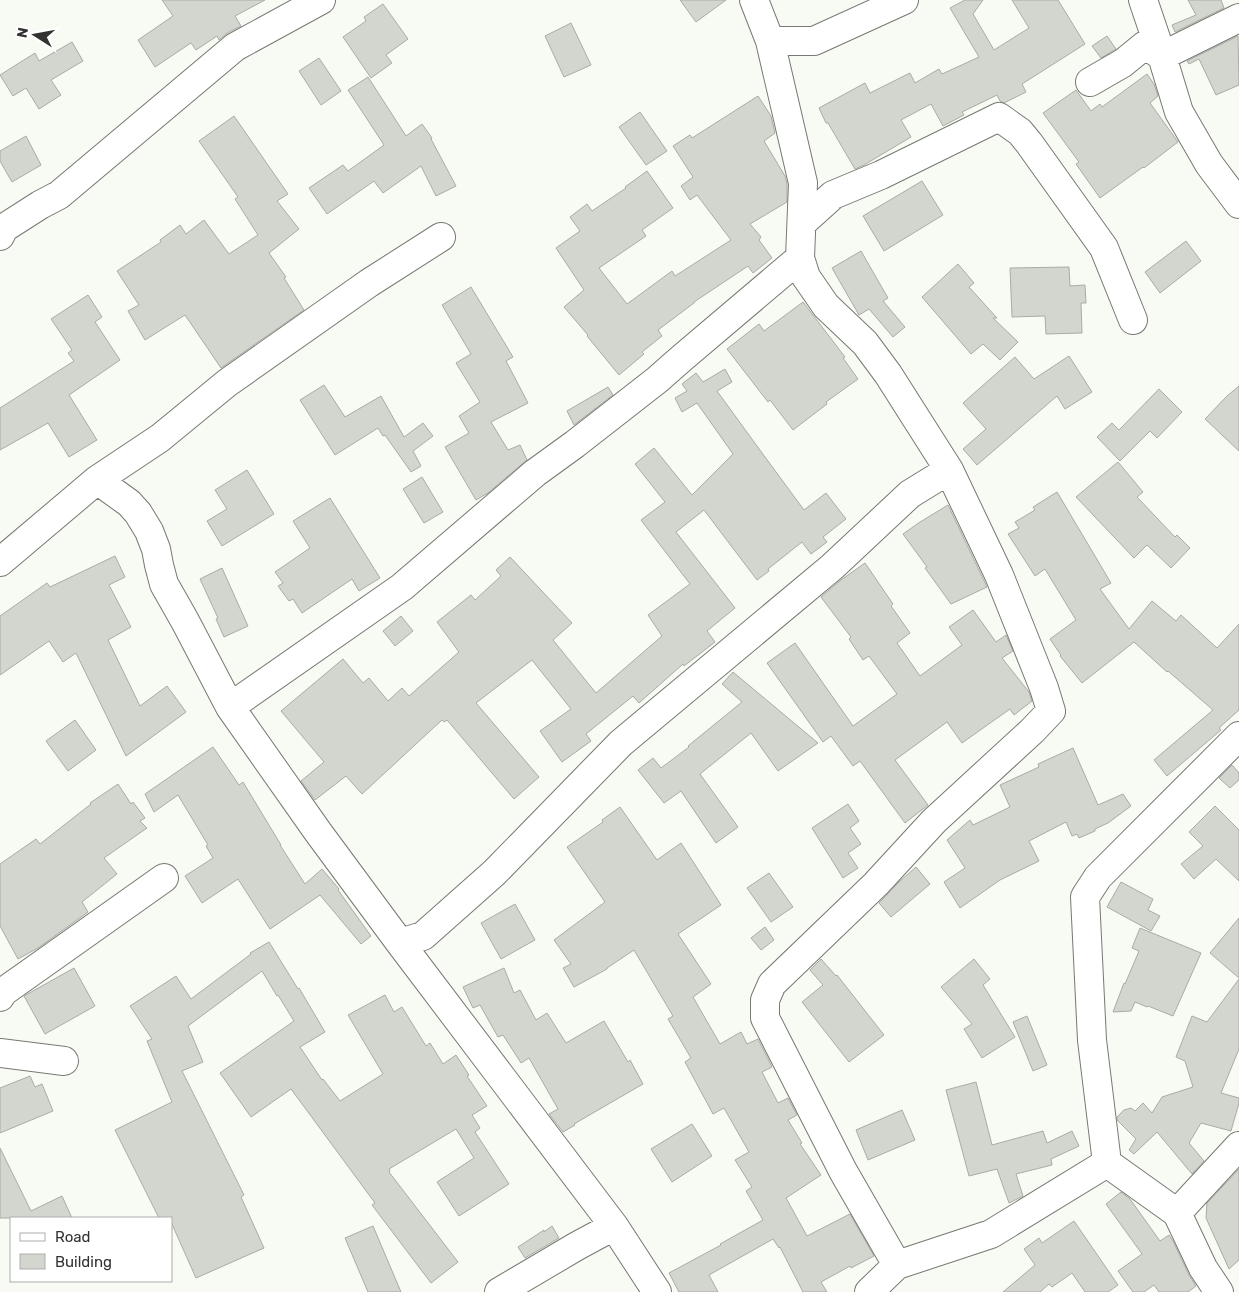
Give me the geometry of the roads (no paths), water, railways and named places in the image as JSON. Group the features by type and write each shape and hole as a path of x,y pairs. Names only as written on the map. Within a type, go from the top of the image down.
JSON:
{"street":[{"path":"0,236 4,228 59,195 235,48 321,0"},
{"path":"754,0 770,41 803,182 800,258 806,277 826,306 865,343 888,374 949,470 999,575 1044,688 1051,711 1032,731 934,821 876,884 772,984 765,1000 765,1018 843,1171 897,1265"},
{"path":"770,41 814,41 904,0"},
{"path":"1143,0 1178,112 1209,164 1239,204"},
{"path":"1162,56 1239,18"},
{"path":"1090,82 1123,63 1145,45 1162,56"},
{"path":"802,223 833,194 881,176 999,117 1020,132 1104,248 1133,320"},
{"path":"0,562 97,480 160,438 227,383 361,289 441,237"},
{"path":"230,707 402,588 535,473 657,380 800,258"},
{"path":"400,943 423,936 494,873 622,743 832,568 910,494 949,470"},
{"path":"97,480 129,504 138,513 149,531 156,549 164,584 230,707 318,832 400,943 614,1226 657,1292"},
{"path":"1219,1292 1203,1268 1177,1213 1107,1163 1092,1040 1085,897 1098,877 1239,736"},
{"path":"0,997 3,992 164,878"},
{"path":"0,1053 64,1061"},
{"path":"1177,1213 1239,1146"},
{"path":"868,1292 897,1265 991,1234 1107,1163"},
{"path":"499,1292 614,1226"}]}
